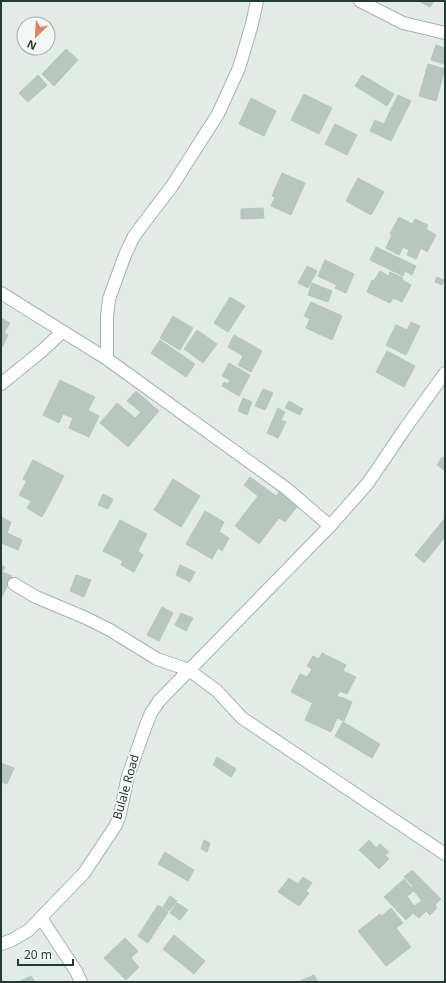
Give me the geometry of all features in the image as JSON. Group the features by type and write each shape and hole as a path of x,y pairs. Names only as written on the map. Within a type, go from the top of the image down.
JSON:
{"street":[{"path":"107,359 107,316 110,299 125,255 134,236 172,186 218,114 239,68 258,1"},
{"path":"360,1 403,23 445,32"},
{"path":"1,293 107,359 286,489 330,526"},
{"path":"1,384 43,350 62,332"},
{"name":"Bulale Road","path":"1,944 12,940 29,930 41,918 84,873 116,825 123,803 128,776 151,712 159,701 330,526 368,483 445,373"},
{"path":"14,584 36,597 110,630 157,658 189,670 217,691 242,718 445,854"},
{"path":"41,918 76,971 81,982"}],"building":[{"path":"419,1 434,1 430,7"},
{"path":"436,45 445,48 445,64 431,60"},
{"path":"66,49 78,60 54,86 42,74"},
{"path":"428,64 445,69 436,101 419,96"},
{"path":"38,75 47,85 28,102 19,93"},
{"path":"362,75 394,94 387,106 355,86"},
{"path":"304,94 332,108 319,134 291,120"},
{"path":"398,95 411,101 391,141 370,131 375,120 384,124"},
{"path":"251,98 276,111 264,136 239,124"},
{"path":"335,124 357,135 347,155 325,144"},
{"path":"282,173 305,183 291,215 271,206 275,197 272,196"},
{"path":"358,178 384,192 371,215 346,201"},
{"path":"263,208 264,218 241,219 241,209"},
{"path":"399,217 412,224 415,219 428,225 426,229 436,235 427,252 421,248 416,259 407,255 409,250 403,247 399,255 386,248 392,235 390,234"},
{"path":"376,247 416,266 412,275 405,271 403,276 370,260"},
{"path":"325,260 354,274 346,293 335,288 337,285 318,276"},
{"path":"307,266 317,271 308,288 298,283"},
{"path":"380,271 389,276 390,272 403,278 402,280 411,285 402,302 393,298 390,303 367,292 372,280 374,281"},
{"path":"437,277 444,280 442,285 435,282"},
{"path":"312,283 332,291 328,302 308,295"},
{"path":"230,297 245,306 228,332 214,323"},
{"path":"311,302 342,316 332,340 306,328 310,319 304,316"},
{"path":"173,316 193,328 180,350 160,338"},
{"path":"1,318 10,323 4,333 8,335 1,349"},
{"path":"411,322 420,326 406,355 386,345 396,325 407,330"},
{"path":"197,330 217,344 203,363 184,349"},
{"path":"234,335 262,351 251,372 238,365 243,356 228,347"},
{"path":"160,340 195,364 186,377 151,353"},
{"path":"387,351 415,366 404,387 376,372"},
{"path":"229,363 250,375 239,396 222,386 224,382 228,384 230,380 222,376"},
{"path":"60,380 95,397 88,410 99,416 89,437 69,428 73,418 63,414 59,423 43,415"},
{"path":"263,389 273,393 265,410 255,406"},
{"path":"136,391 159,411 128,447 100,423 117,403 135,418 141,412 127,401"},
{"path":"243,398 252,402 247,415 238,411"},
{"path":"289,401 303,409 300,415 285,408"},
{"path":"278,408 285,412 281,420 286,422 278,438 267,433"},
{"path":"442,457 445,459 445,471 437,465"},
{"path":"33,460 64,476 42,517 27,508 31,501 19,495 27,481 23,479"},
{"path":"250,477 276,496 281,490 299,504 285,522 279,518 259,544 235,526 258,496 244,485"},
{"path":"173,479 200,496 181,527 154,510"},
{"path":"103,494 113,499 108,509 98,505"},
{"path":"205,511 224,522 219,532 229,538 222,551 218,548 212,559 186,544"},
{"path":"1,517 11,522 7,533 22,540 18,550 1,543"},
{"path":"445,518 445,537 424,563 415,555"},
{"path":"120,520 147,534 138,551 143,555 134,572 121,565 123,561 103,551"},
{"path":"1,565 5,567 2,572 12,576 2,597"},
{"path":"180,565 195,572 190,582 176,575"},
{"path":"76,575 91,580 84,597 70,591"},
{"path":"162,607 173,613 159,641 147,635"},
{"path":"181,613 193,618 186,631 175,625"},
{"path":"322,653 346,665 343,671 356,677 347,694 340,691 337,696 341,698 336,708 331,706 328,711 291,692 300,674 307,677 312,669 307,666 313,656 319,659"},
{"path":"341,697 352,702 344,721 337,718 331,732 305,720 312,704 329,712 331,706 336,708"},
{"path":"343,722 380,744 372,758 335,736"},
{"path":"217,757 236,769 231,777 213,765"},
{"path":"1,763 14,768 7,784 1,782"},
{"path":"204,840 210,843 207,852 201,849"},
{"path":"369,840 376,848 380,844 389,852 385,855 389,859 379,869 359,850"},
{"path":"165,852 194,870 188,881 158,864"},
{"path":"412,870 441,899 435,905 437,908 430,915 426,911 419,918 413,913 406,920 384,897 404,879 412,888 413,886 404,877","holes":["414,891 422,901 414,906 407,896"]},
{"path":"303,877 312,883 306,891 309,893 299,906 278,892 289,878 298,884"},
{"path":"170,896 177,901 169,911 163,907"},
{"path":"177,903 188,910 180,920 170,913"},
{"path":"158,905 168,912 148,943 138,936"},
{"path":"391,908 403,923 396,928 411,947 386,966 358,931 380,914 382,916"},
{"path":"174,935 205,961 194,974 163,949"},
{"path":"125,938 138,951 131,958 139,967 126,980 104,958"},
{"path":"314,975 318,982 298,982"},
{"path":"31,976 35,982 19,982"}]}
